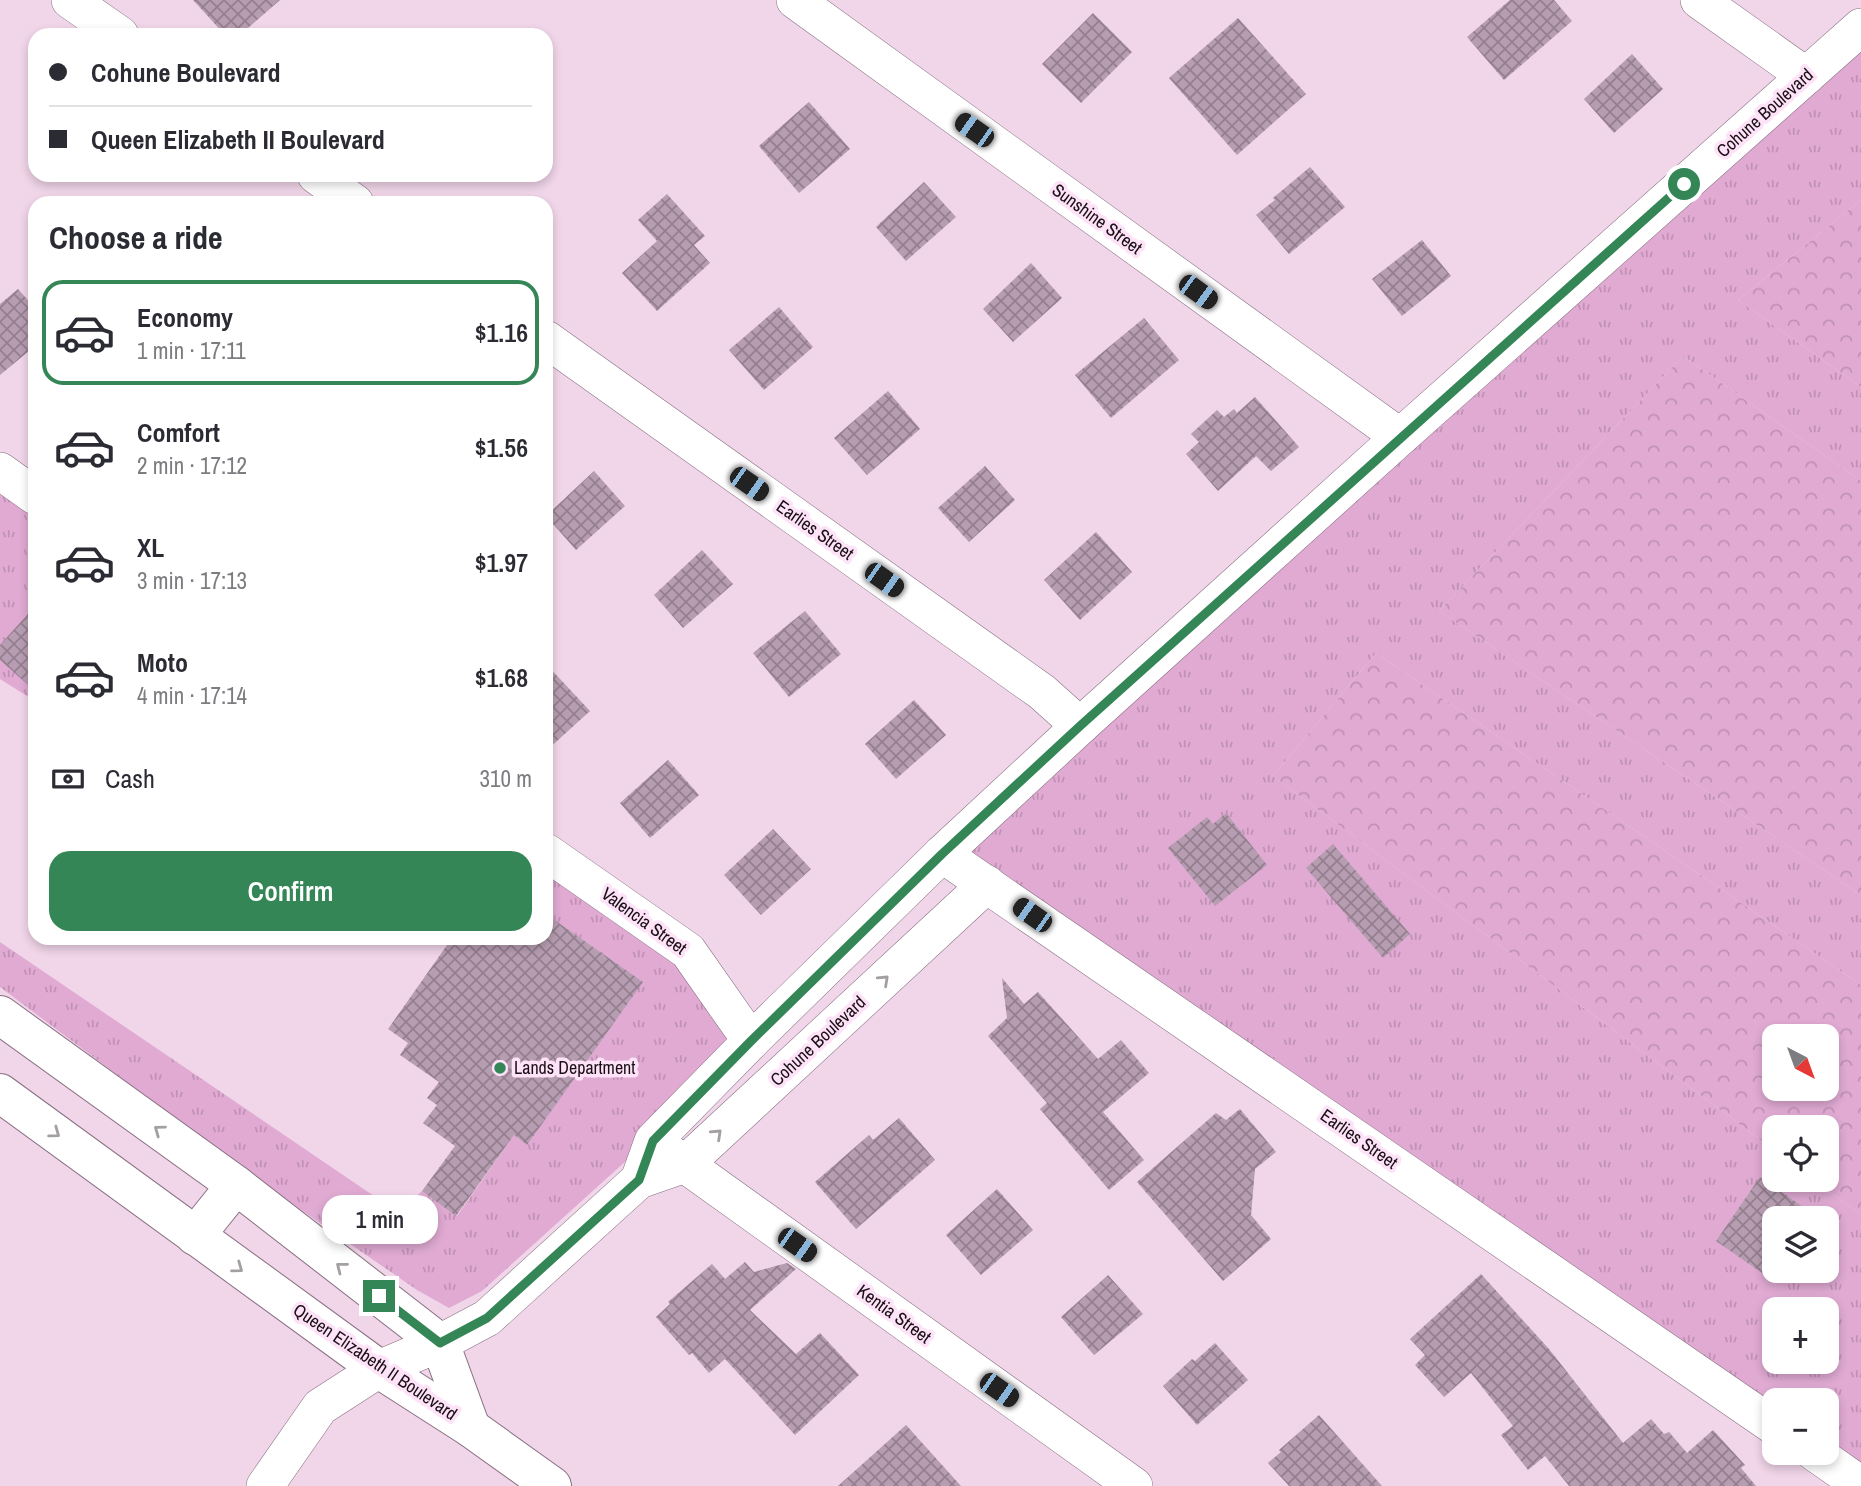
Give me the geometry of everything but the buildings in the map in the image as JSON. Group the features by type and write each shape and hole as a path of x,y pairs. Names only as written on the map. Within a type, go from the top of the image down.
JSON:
{"street":[{"path":"71,0 110,28"},
{"name":"Sunshine Street","path":"795,0 1400,437"},
{"path":"1699,0 1806,76"},
{"name":"Cohune Boulevard","path":"639,1180 653,1141 942,854 1400,437 1861,27"},
{"path":"326,182 345,196"},
{"name":"Earlies Street","path":"553,344 1042,692 1080,726"},
{"path":"0,471 28,491"},
{"name":"Earlies Street","path":"942,854 1762,1418"},
{"name":"Valencia Street","path":"553,857 688,951 751,1041"},
{"name":"Cohune Boulevard","path":"265,1486 320,1407 379,1369 440,1343 487,1318 639,1180 685,1164 988,884"},
{"path":"0,1015 236,1185 440,1343"},
{"name":"Queen Elizabeth II Boulevard","path":"0,1093 379,1369 471,1428"},
{"name":"Kentia Street","path":"653,1141 1134,1486"},
{"path":"195,1236 236,1185"},
{"name":"Queen Elizabeth II Boulevard","path":"440,1343 471,1428"},
{"path":"471,1428 552,1486"},
{"path":"1833,1465 1861,1485"}],"green space":[{"path":"1861,29 1861,200 1738,300 1861,387 1861,481 1683,356 1439,611 1861,895 1861,985 1376,653 1273,776 1762,1141 1762,1192 1830,1192 1861,1215 1861,1485 1839,1464 1839,1388 1762,1388 1762,1418 942,854"},
{"path":"1861,200 1861,387 1738,300"},
{"path":"1683,356 1861,481 1861,895 1439,611"},
{"path":"0,471 28,491 28,697 0,679"},
{"path":"1376,653 1861,985 1861,1215 1830,1192 1839,1192 1839,1115 1762,1115 1762,1141 1273,776"},
{"path":"553,857 688,951 751,1041 627,1160 482,1291 449,1308 417,1290 256,1179 0,987 0,942 399,1213 422,1191 457,1216 514,1135 526,1144 642,982 553,919"}],"place":[{"name":"Lands Department","path":"500,1068"}],"route":[{"path":"379,1296 440,1343 487,1318 639,1180 653,1141 942,854 1080,726 1684,184"}]}
